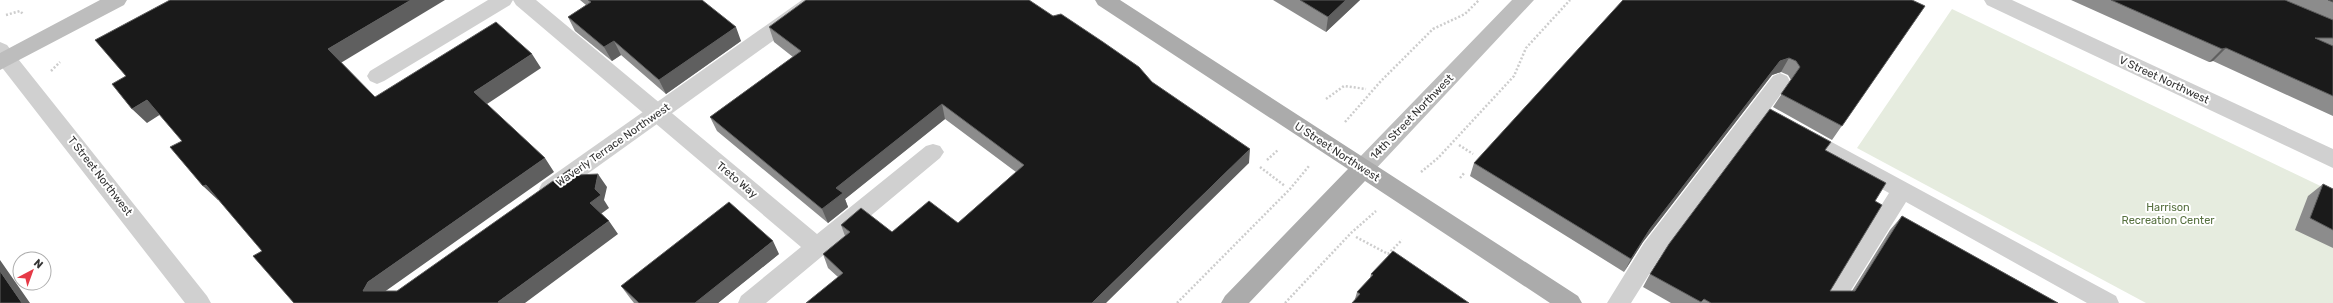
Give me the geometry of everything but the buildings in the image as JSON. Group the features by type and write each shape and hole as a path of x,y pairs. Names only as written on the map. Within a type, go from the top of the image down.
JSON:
{"main road":[{"path":"2,56 116,0"},
{"name":"U Street Northwest","path":"1105,0 1570,303"},
{"name":"14th Street Northwest","path":"1233,303 1524,0"}],"street":[{"name":"Waverly Terrace Northwest","path":"536,199 816,0"},
{"name":"V Street Northwest","path":"1994,0 2333,160"},
{"name":"T Street Northwest","path":"2,56 199,303"}],"lane":[{"path":"378,76 503,0"},
{"name":"Treto Way","path":"523,0 817,247"},
{"path":"1618,303 1652,250 1772,118 1780,81"},
{"path":"1772,118 2108,303"},
{"path":"749,303 933,152"},
{"path":"1831,303 1902,190"}],"path":[{"path":"1285,303 1351,233 1438,158 1514,76 1526,48 1570,0"},
{"path":"6,15 20,11 23,14"},
{"path":"50,71 61,61"},
{"path":"1326,99 1344,86 1366,89"},
{"path":"1459,145 1473,154"},
{"path":"1267,160 1278,150"},
{"path":"1260,167 1285,186"},
{"path":"1460,178 1465,172"},
{"path":"1356,237 1388,254 1402,240"}],"green space":[{"name":"Harrison Recreation Center","path":"1952,9 2333,192 2333,303 2146,303 1857,148"}]}
